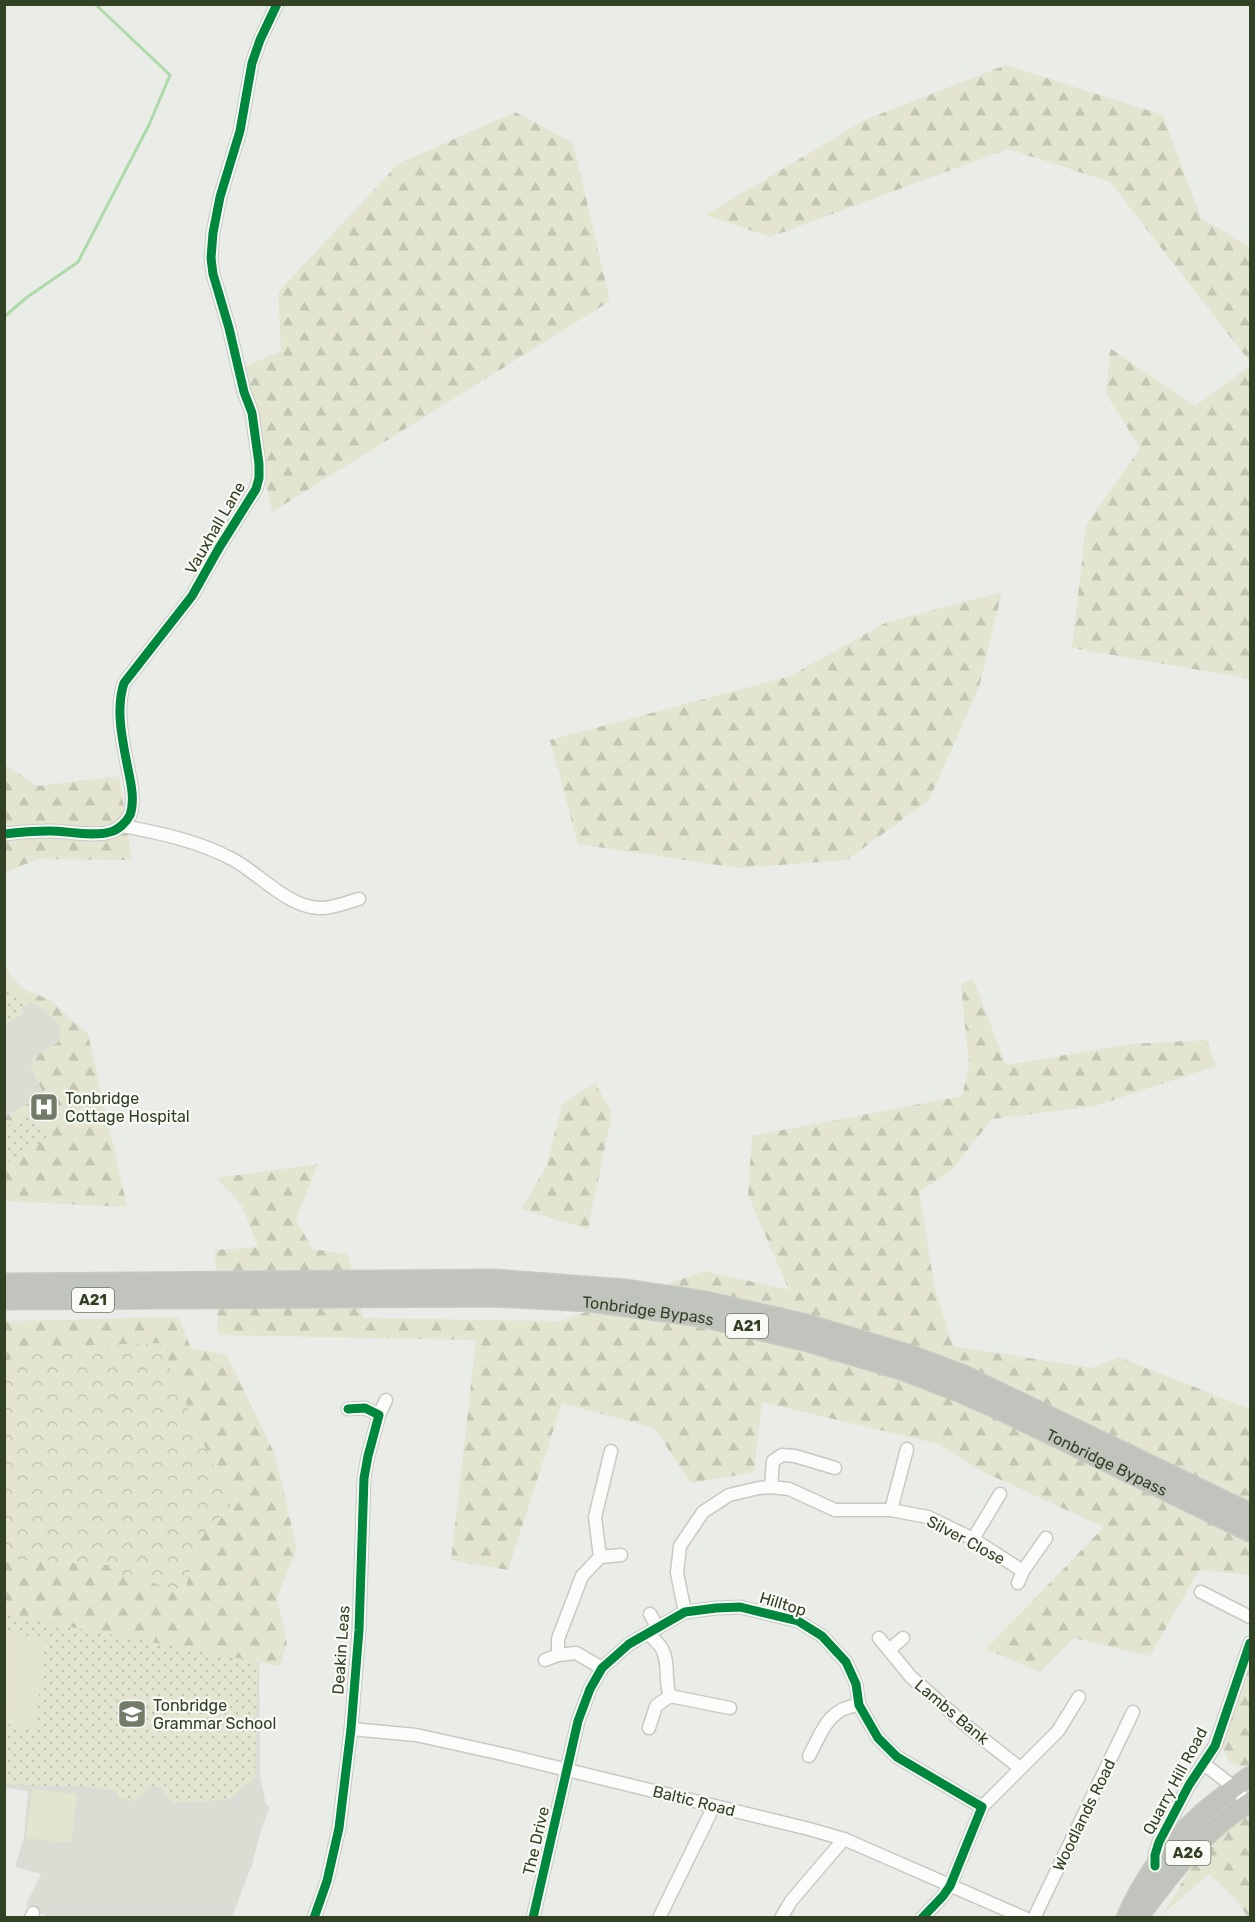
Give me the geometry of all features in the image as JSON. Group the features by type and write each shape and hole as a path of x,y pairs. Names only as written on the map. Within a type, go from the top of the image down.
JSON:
{"highway":[{"path":"4,1272 180,1281"},
{"name":"Tonbridge Bypass","path":"4,1283 495,1279 625,1289 696,1299 751,1310 911,1355 964,1376 1251,1513"},
{"name":"Tonbridge Bypass","path":"4,1300 492,1297 590,1302 701,1317 804,1341 903,1371 956,1391 1251,1532"},
{"name":"Quarry Hill Road","path":"1126,1917 1155,1866 1177,1838 1197,1818 1251,1776"},
{"name":"A26","path":"1138,1917 1190,1850 1249,1803"}],"street":[{"name":"Vauxhall Lane","path":"123,826 130,815 132,798 120,700 124,683 192,596 256,489 259,478 256,433 252,413 244,392 213,274 211,258 220,197 240,131 252,63 277,4"},
{"path":"4,834 50,831 101,834 123,826 165,833 233,860 267,884 308,907 321,908 359,899"},
{"name":"Deakin Leas","path":"314,1917 327,1881 339,1828 351,1729 359,1630 364,1478 379,1415 386,1400"},
{"path":"348,1409 365,1408 379,1415"},
{"path":"891,1510 907,1449"},
{"path":"600,1557 595,1517 611,1450"},
{"path":"771,1487 773,1461 783,1455 795,1456 835,1468"},
{"name":"Silver Close","path":"685,1612 677,1573 680,1546 703,1512 729,1495 759,1488 789,1489 835,1510 891,1510 928,1517 973,1539 1021,1577 1046,1538"},
{"path":"973,1539 1000,1494"},
{"path":"558,1655 558,1639 582,1576 600,1557 621,1555"},
{"path":"1201,1592 1251,1617"},
{"name":"Hilltop","path":"568,1771 578,1721 590,1689 602,1668 629,1644 685,1612 740,1607 798,1621 822,1636 846,1662 856,1684 859,1705 878,1737 897,1756 982,1807"},
{"path":"650,1614 653,1631 666,1659 670,1696"},
{"name":"Lambs Bank","path":"879,1638 910,1677 1020,1768"},
{"path":"889,1650 903,1638"},
{"name":"Quarry Hill Road","path":"1155,1866 1155,1855 1159,1842 1189,1785 1215,1746 1251,1643"},
{"path":"545,1660 558,1655 576,1653 602,1668"},
{"path":"649,1728 656,1706 670,1696 730,1708"},
{"path":"922,1917 944,1896 950,1886 982,1807 1058,1731 1079,1697"},
{"path":"809,1756 831,1717 846,1706 859,1705"},
{"name":"Woodlands Road","path":"1034,1917 1133,1712"},
{"name":"Baltic Road","path":"351,1729 416,1735 844,1839 1025,1917"},
{"path":"1204,1764 1235,1788 1249,1803"},
{"name":"The Drive","path":"533,1917 568,1771"},
{"path":"659,1917 714,1806"},
{"path":"781,1917 791,1901 844,1839"}],"shaded area":[{"path":"4,976 73,1030 5,1190"},
{"name":"Tonbridge Grammar School","path":"5,1595 259,1652 260,1776 266,1804 270,1808 232,1917 49,1917 26,1905 41,1874 15,1867 24,1836 28,1791 5,1788"}],"green space":[{"path":"1006,65 1163,115 1201,218 1250,247 1250,362 1110,182 1008,149 770,237 705,215 865,120"},
{"path":"515,112 573,143 610,301 272,512 241,368 281,351 278,292 398,164"},
{"path":"1110,348 1195,406 1250,366 1250,679 1072,648 1086,525 1140,448 1106,394"},
{"path":"1002,592 979,687 929,800 847,860 738,868 578,844 550,740 790,676 885,623"},
{"path":"4,764 38,786 119,776 132,860 37,859 5,873"},
{"name":"Tonbridge Cottage Hospital","path":"5,967 22,988 52,1001 88,1034 127,1207 5,1201 5,1163 48,1139 31,1114 5,1127 5,1117 44,1094 31,1068 32,1059 59,1042 60,1025 27,999 5,995"},
{"path":"973,979 1006,1065 1130,1044 1207,1040 1216,1066 1095,1106 992,1119 952,1170 919,1192 935,1290 953,1346 1092,1368 1119,1357 1250,1409 1250,1575 1199,1570 1150,1656 1074,1638 1040,1672 986,1649 1104,1527 981,1471 938,1444 762,1402 754,1472 691,1483 654,1428 562,1403 508,1570 451,1560 476,1340 218,1335 215,1250 258,1247 242,1206 217,1178 318,1164 296,1219 312,1249 348,1254 363,1318 560,1321 705,1271 789,1290 748,1195 752,1136 962,1096 969,1065 961,984"},
{"path":"11,994 34,1001 22,1009 24,1013 5,1024 5,995"},
{"path":"595,1083 612,1113 588,1229 521,1209 546,1167 562,1104"},
{"path":"31,1114 48,1139 5,1163 5,1127"},
{"path":"178,1317 191,1348 227,1355 275,1455 297,1549 277,1598 287,1643 280,1666 5,1616 5,1559 111,1565 185,1591 197,1541 231,1505 37,1347 5,1362 5,1321"},
{"path":"159,1343 231,1505 197,1541 185,1591 115,1574 110,1565 5,1559 5,1362 37,1347"},
{"path":"5,1597 258,1652 255,1777 230,1799 174,1803 160,1787 150,1787 136,1801 117,1798 117,1791 77,1785 73,1787 5,1784"},
{"path":"5,1633 46,1638 35,1727 5,1724"},
{"path":"1250,1653 1250,1765 1240,1766 1230,1763 1219,1740"},
{"path":"32,1789 77,1794 71,1843 26,1838"},
{"path":"1250,1815 1250,1917 1209,1874 1163,1914 1197,1857 1221,1830"}],"waterway":[{"path":"4,317 26,298 78,262 149,125 170,75 95,4"}],"cycle path":[{"path":"4,834 50,831 103,833 116,830 126,821 130,815 132,798 121,726 120,704 124,683 192,596 256,489 259,464 252,413 244,392 213,274 211,258 220,197 240,131 252,63 277,4"},
{"path":"314,1918 327,1881 339,1828 351,1729 359,1630 364,1478 379,1415 365,1408 348,1409"},
{"path":"533,1918 578,1721 590,1689 602,1668 629,1644 685,1612 740,1607 798,1621 822,1636 846,1662 856,1684 859,1705 878,1738 897,1757 982,1807 950,1886 922,1918"},
{"path":"1155,1866 1155,1855 1159,1842 1189,1785 1215,1746 1250,1643"}],"place":[{"name":"Tonbridge Cottage Hospital","path":"44,1107"},
{"name":"Tonbridge Grammar School","path":"132,1714"}]}
